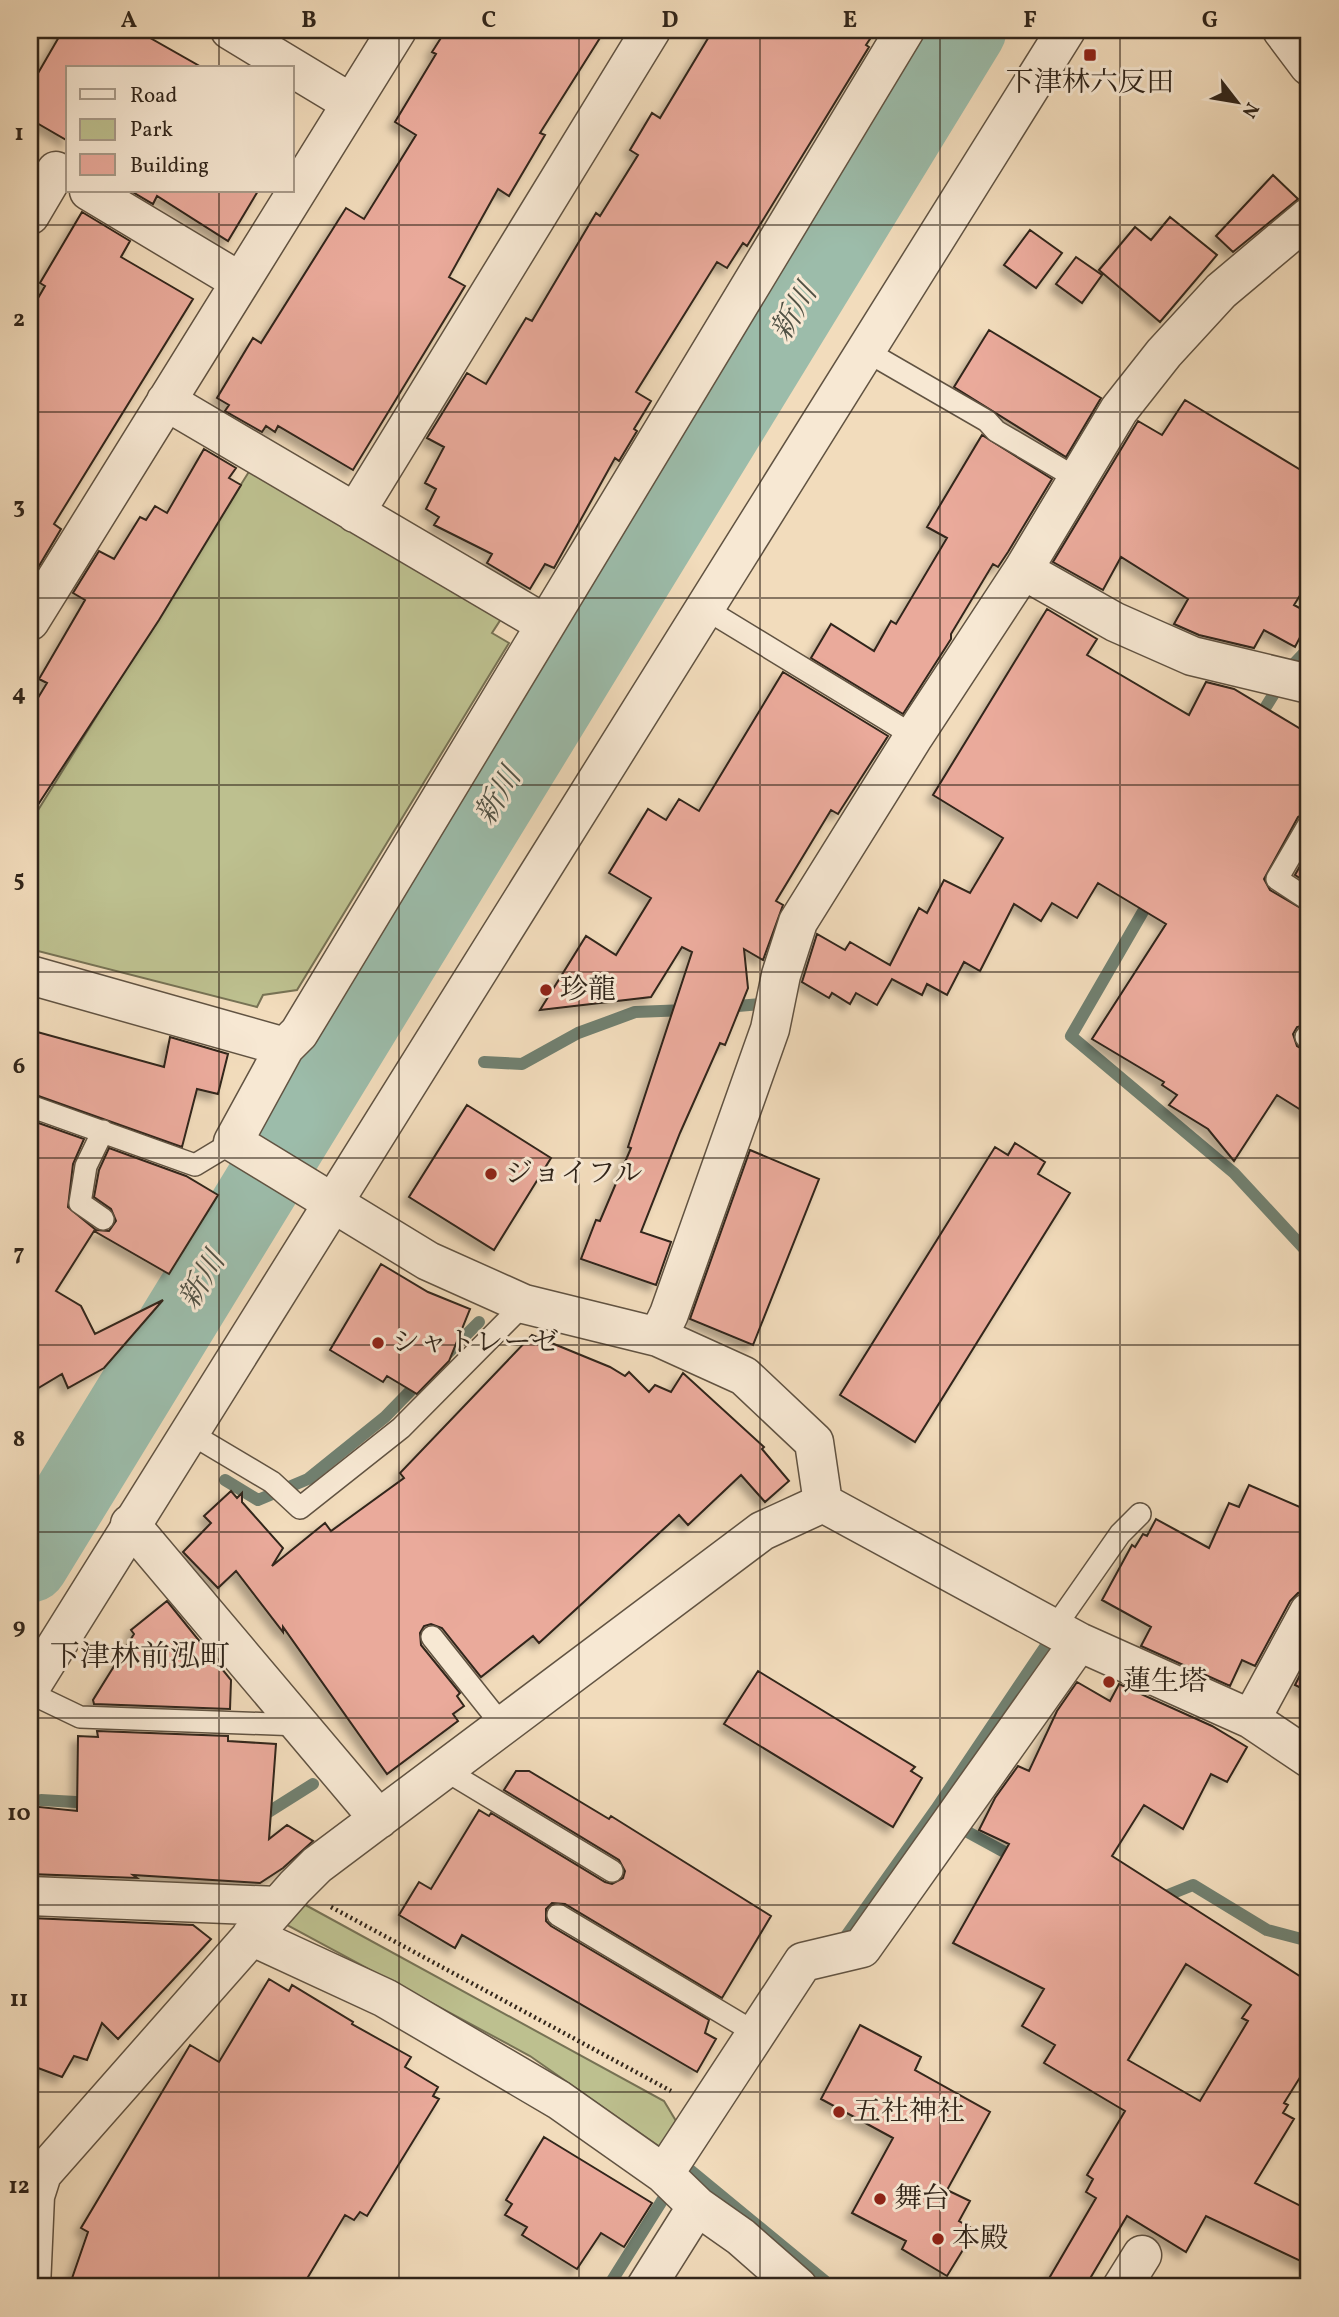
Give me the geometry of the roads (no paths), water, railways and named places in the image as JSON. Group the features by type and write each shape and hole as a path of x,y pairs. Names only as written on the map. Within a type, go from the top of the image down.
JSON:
{"street":[{"path":"230,30 290,66"},
{"path":"30,621 397,30"},
{"path":"355,513 651,30"},
{"path":"823,1503 814,1442 744,1376 658,1337 524,1304 428,1261 242,1149 285,1047 299,1033 905,30"},
{"path":"30,1690 130,1524 1066,30"},
{"path":"1282,30 1309,66"},
{"path":"294,69 351,103"},
{"path":"30,215 51,168"},
{"path":"91,192 239,281"},
{"path":"658,1337 669,1314 770,1029 781,975 798,922 914,736 1023,570 1119,410 1164,353 1221,291 1309,217"},
{"path":"166,401 545,624"},
{"path":"1023,570 1115,622 1192,656 1309,684"},
{"path":"30,975 285,1047"},
{"path":"823,1503 1067,1634 1251,1719 1309,1758"},
{"path":"31,2287 35,2196 42,2174 251,1936 317,1866 762,1531 823,1503"},
{"path":"130,1524 379,1819"},
{"path":"1251,1719 1309,1612"},
{"path":"646,2287 681,2191 704,2113 754,2032 803,1962 862,1948 1067,1634"},
{"path":"30,1896 286,1897"},
{"path":"251,1936 385,1998 559,2100 741,2237 798,2287"},
{"path":"1122,2287 1142,2255"}],"lane":[{"path":"866,351 988,421 996,431 1076,478"},
{"path":"704,608 914,736"},
{"path":"1309,824 1277,879 1309,900"},
{"path":"30,1106 195,1165 242,1149"},
{"path":"103,1131 86,1166 80,1203 103,1219"},
{"path":"188,1432 272,1482 300,1508 401,1428 524,1304"},
{"path":"1067,1634 1119,1534 1140,1514"},
{"path":"432,1637 502,1725"},
{"path":"30,1690 80,1717 300,1725"},
{"path":"445,1770 612,1871"},
{"path":"558,1915 754,2032"}],"waterway":[{"name":"新川","path":"30,1564 968,30"},
{"path":"1257,721 1290,668 1309,648"},
{"path":"1152,896 1071,1036 1234,1173 1309,1254"},
{"path":"726,1007 761,1004"},
{"path":"484,1062 522,1064 578,1033 635,1012 687,1010"},
{"path":"445,1356 479,1322"},
{"path":"225,1480 258,1500 308,1479 385,1417 422,1379"},
{"path":"841,1943 936,1809 1049,1641"},
{"path":"255,1812 267,1813 313,1784"},
{"path":"41,1800 93,1803"},
{"path":"964,1830 1019,1860"},
{"path":"1158,1899 1193,1885 1267,1930 1309,1941"},
{"path":"685,2166 832,2287"},
{"path":"608,2287 670,2188"}],"place":[{"name":"下津林六反田","path":"1090,55"},
{"name":"珍龍","path":"546,990"},
{"name":"ジョイフル","path":"491,1174"},
{"name":"シャトレーゼ","path":"378,1343"},
{"name":"蓮生塔","path":"1109,1682"},
{"name":"五社神社","path":"839,2112"},
{"name":"舞台","path":"880,2199"},
{"name":"本殿","path":"938,2239"}],"district":[{"name":"下津林前泓町","path":"140,1658"}]}
